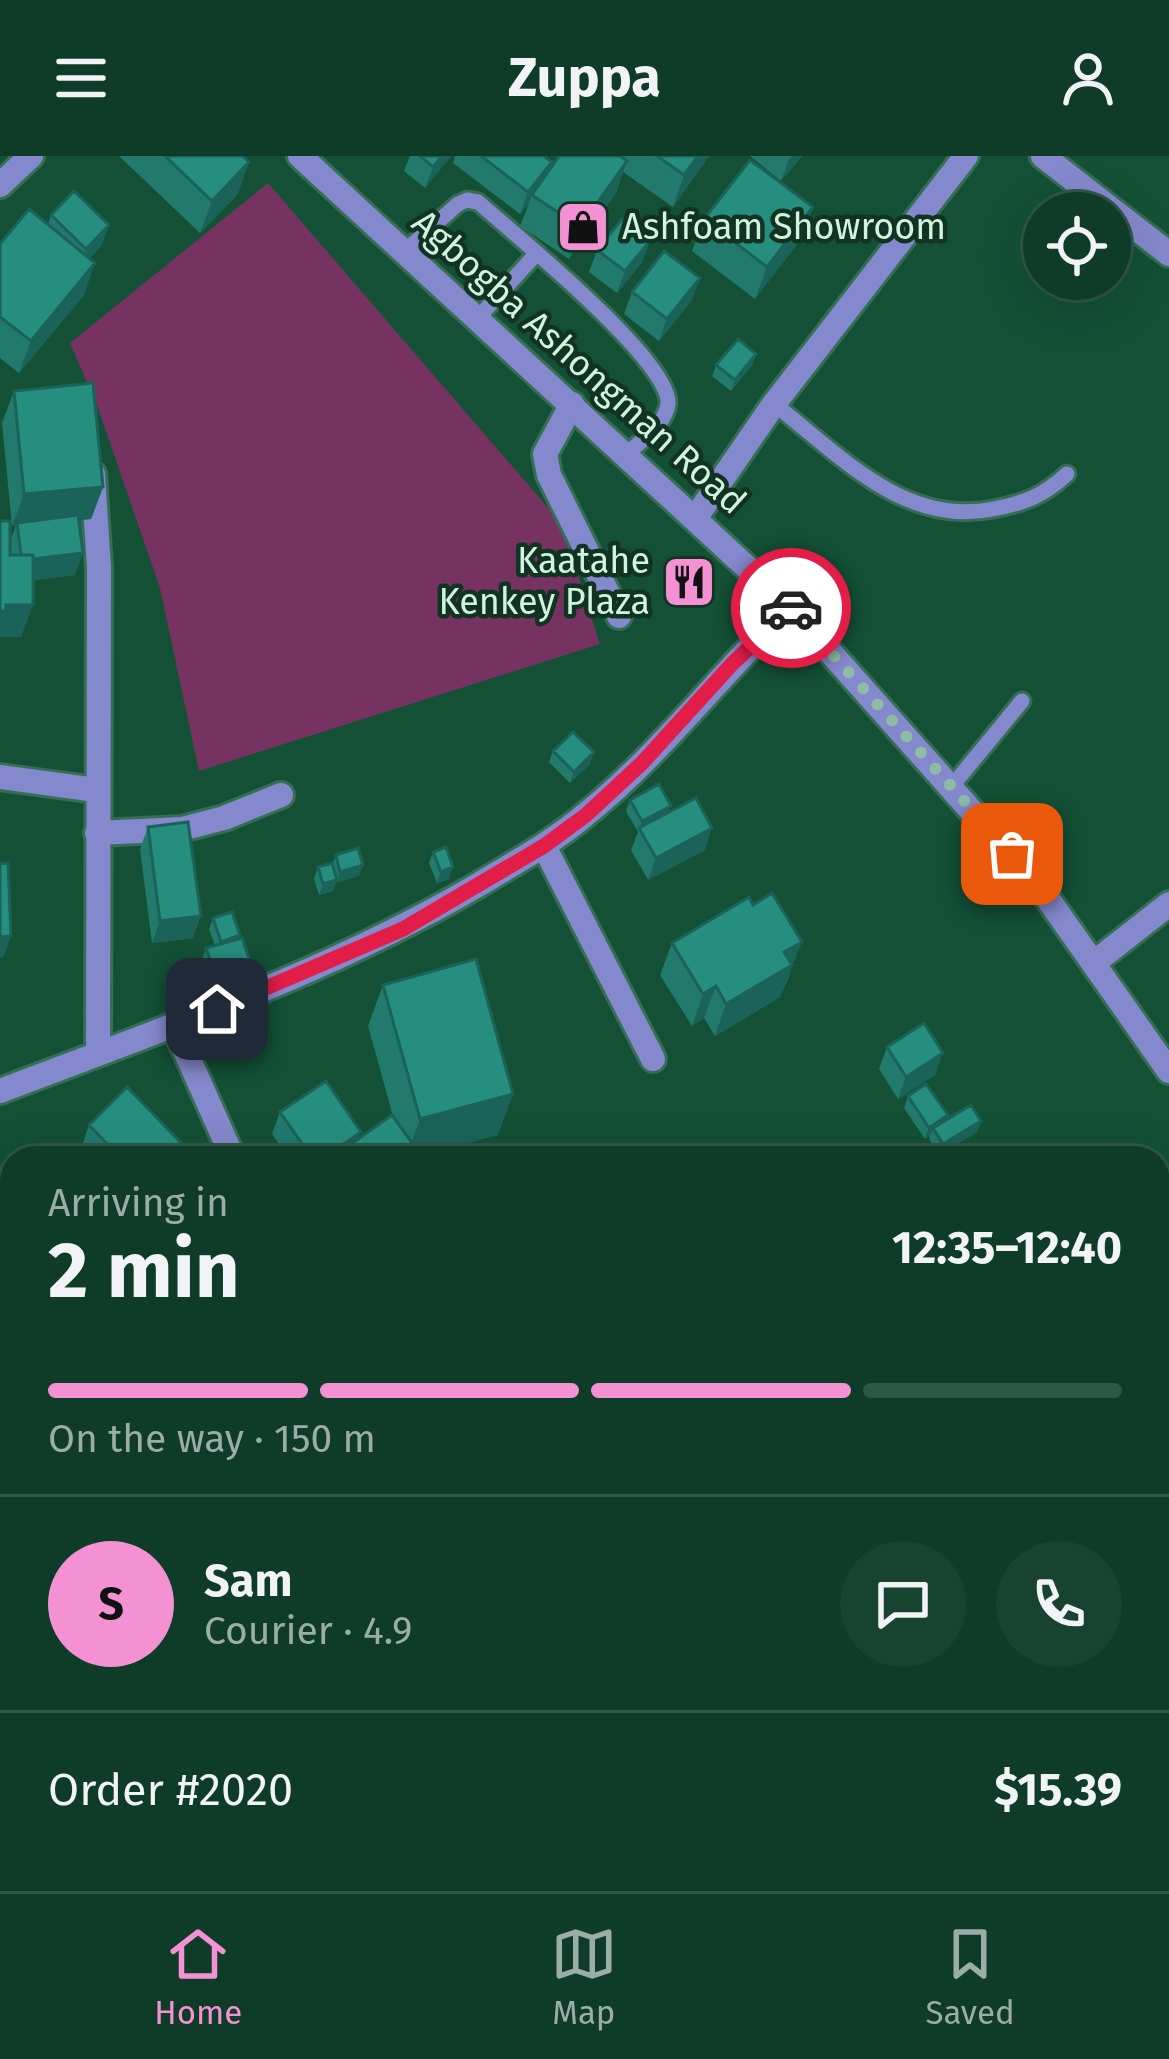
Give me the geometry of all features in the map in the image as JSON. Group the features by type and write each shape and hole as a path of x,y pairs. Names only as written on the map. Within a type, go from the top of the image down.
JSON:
{"street":[{"path":"3,176 31,156"},
{"name":"Agbogba Ashongman Road","path":"300,156 790,607 1041,889 1169,1071"},
{"path":"696,517 775,404 966,156"},
{"path":"1043,156 1169,254"},
{"path":"572,404 545,454 549,475 619,616"},
{"path":"90,450 99,568 98,1054"},
{"path":"0,1091 174,1026 403,929 544,846 642,763 790,607"},
{"path":"0,777 96,790"},
{"path":"97,833 182,829 281,795"},
{"path":"544,846 652,1059"},
{"path":"1095,962 1169,904"},
{"path":"174,1026 228,1146"}],"lane":[{"path":"405,251 467,200 478,202 609,320 666,386 664,417 627,454"},
{"path":"478,318 536,254"},
{"path":"775,404 888,492 924,509 962,515 1019,504 1042,496 1066,474"},
{"path":"952,786 1022,701"}],"shaded area":[{"path":"268,183 562,524 600,644 199,771 160,588 98,408 70,343"}],"building":[{"path":"165,156 243,156 249,162 212,201"},
{"path":"420,156 442,156 433,167"},
{"path":"481,156 544,156 552,162 528,192"},
{"path":"559,156 620,156 627,161 580,227 532,195"},
{"path":"657,156 698,156 684,175"},
{"path":"750,160 813,207 767,267 704,219"},
{"path":"74,191 109,225 86,249 51,215"},
{"path":"29,209 95,263 31,341 0,317 0,244"},
{"path":"622,219 650,241 625,271 597,250"},
{"path":"664,251 700,278 667,319 632,292"},
{"path":"738,339 756,354 735,380 716,365"},
{"path":"93,383 103,487 24,494 14,391"},
{"path":"78,515 83,553 33,559 33,555 21,555 17,523"},
{"path":"0,521 10,521 10,555 33,555 33,605 6,605 6,611 0,611"},
{"path":"573,732 594,752 574,772 553,751"},
{"path":"659,784 671,806 642,821 630,800"},
{"path":"696,798 712,828 656,858 639,828"},
{"path":"188,822 201,916 160,921 148,827"},
{"path":"446,847 453,867 441,872 433,852"},
{"path":"358,848 363,865 340,872 336,855"},
{"path":"8,863 11,936 0,937 0,864"},
{"path":"332,863 337,880 323,884 318,867"},
{"path":"772,893 802,942 784,952 792,965 726,1004 716,986 703,994 672,943 749,897 753,905"},
{"path":"232,912 240,935 221,942 213,918"},
{"path":"242,938 250,961 215,974 206,948"},
{"path":"476,959 513,1094 420,1119 383,985"},
{"path":"924,1023 943,1053 906,1077 887,1047"},
{"path":"326,1081 361,1132 341,1146 304,1146 280,1112"},
{"path":"926,1084 948,1115 929,1128 908,1096"},
{"path":"127,1087 184,1146 109,1146 89,1125"},
{"path":"971,1105 981,1121 943,1144 933,1128"},
{"path":"392,1115 414,1146 348,1146"}],"way so far":[{"path":"791,608 1012,854"}],"place":[{"name":"Ashfoam Showroom","path":"583,227"},
{"name":"Kaatahe Kenkey Plaza","path":"689,582"}],"route":[{"path":"217,1009 403,929 544,846 642,763 732,664 791,608"}]}
